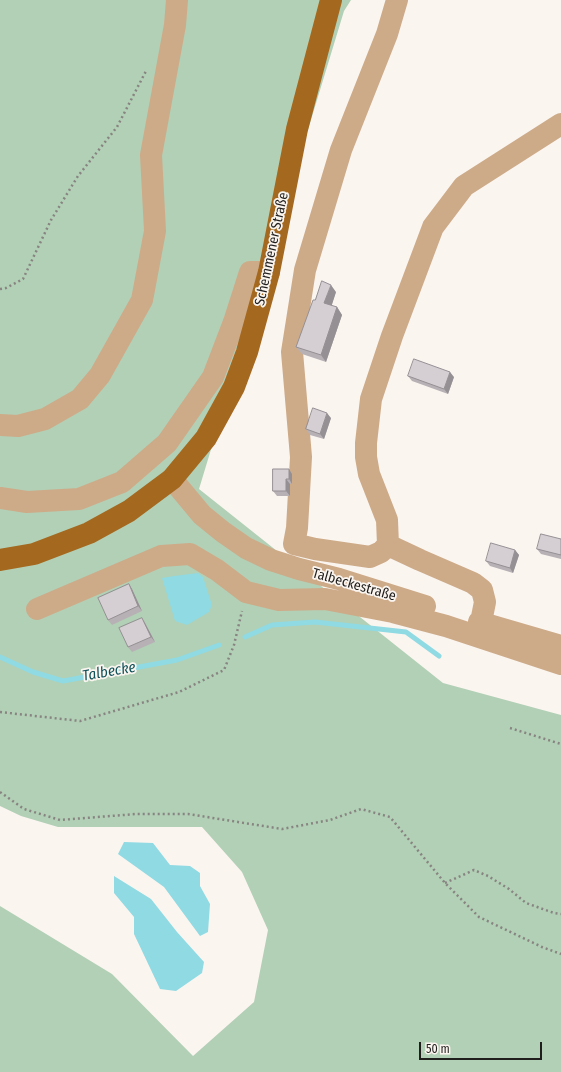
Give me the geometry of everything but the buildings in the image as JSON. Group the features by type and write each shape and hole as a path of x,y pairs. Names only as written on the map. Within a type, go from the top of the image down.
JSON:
{"main road":[{"name":"Schemmener Straße","path":"0,560 34,554 89,533 129,511 172,479 206,438 234,387 247,352 269,272 297,129 330,0"}],"street":[{"path":"0,425 18,426 45,419 80,399 100,375 142,300 155,231 151,155 175,25 177,0"},
{"path":"271,560 294,544 297,528 301,457 292,352 305,270 341,150 387,34 397,0"},
{"path":"294,544 315,549 370,557 381,552 388,545 387,520 369,474 366,457 366,443 371,399 392,336 433,227 464,186 561,124"},
{"path":"0,498 27,502 79,499 122,482 167,443 213,377 234,322 250,272 269,272"},
{"name":"Talbeckestraße","path":"172,479 202,515 246,548 271,560 561,646"},
{"path":"388,545 473,583 482,590 484,602 481,622"},
{"path":"38,609 161,556 190,554 217,570 246,592 279,600 325,599 393,612 446,626 561,664"}],"path":[{"path":"0,289 6,288 23,279 51,220 78,176 116,128 149,64"},
{"path":"0,712 80,721 180,692 224,670 234,645 246,592"},
{"path":"510,728 561,744"},
{"path":"0,792 24,809 60,820 136,814 188,814 282,829 330,820 361,809 390,817 445,883 479,917 542,947 561,954"},
{"path":"445,883 474,870 488,876 509,889 526,903 561,914"}],"green space":[{"path":"0,0 351,0 344,11 199,489 443,683 561,715 561,1072 0,1072 0,906 112,974 193,1056 254,1002 268,930 242,872 202,827 58,827 21,816 0,806"}],"water":[{"path":"198,573 203,577 212,605 209,612 187,625 175,621 162,578"},
{"path":"124,842 153,843 170,865 190,866 200,873 200,886 210,904 208,932 200,936 164,887 118,854"},
{"path":"114,876 151,899 177,932 204,962 202,973 176,991 160,989 134,934 134,917 114,893"}],"waterway":[{"name":"Talbecke","path":"245,637 272,625 315,622 406,632 439,656"},
{"name":"Talbecke","path":"0,657 33,672 63,681 177,660 219,645"}]}
